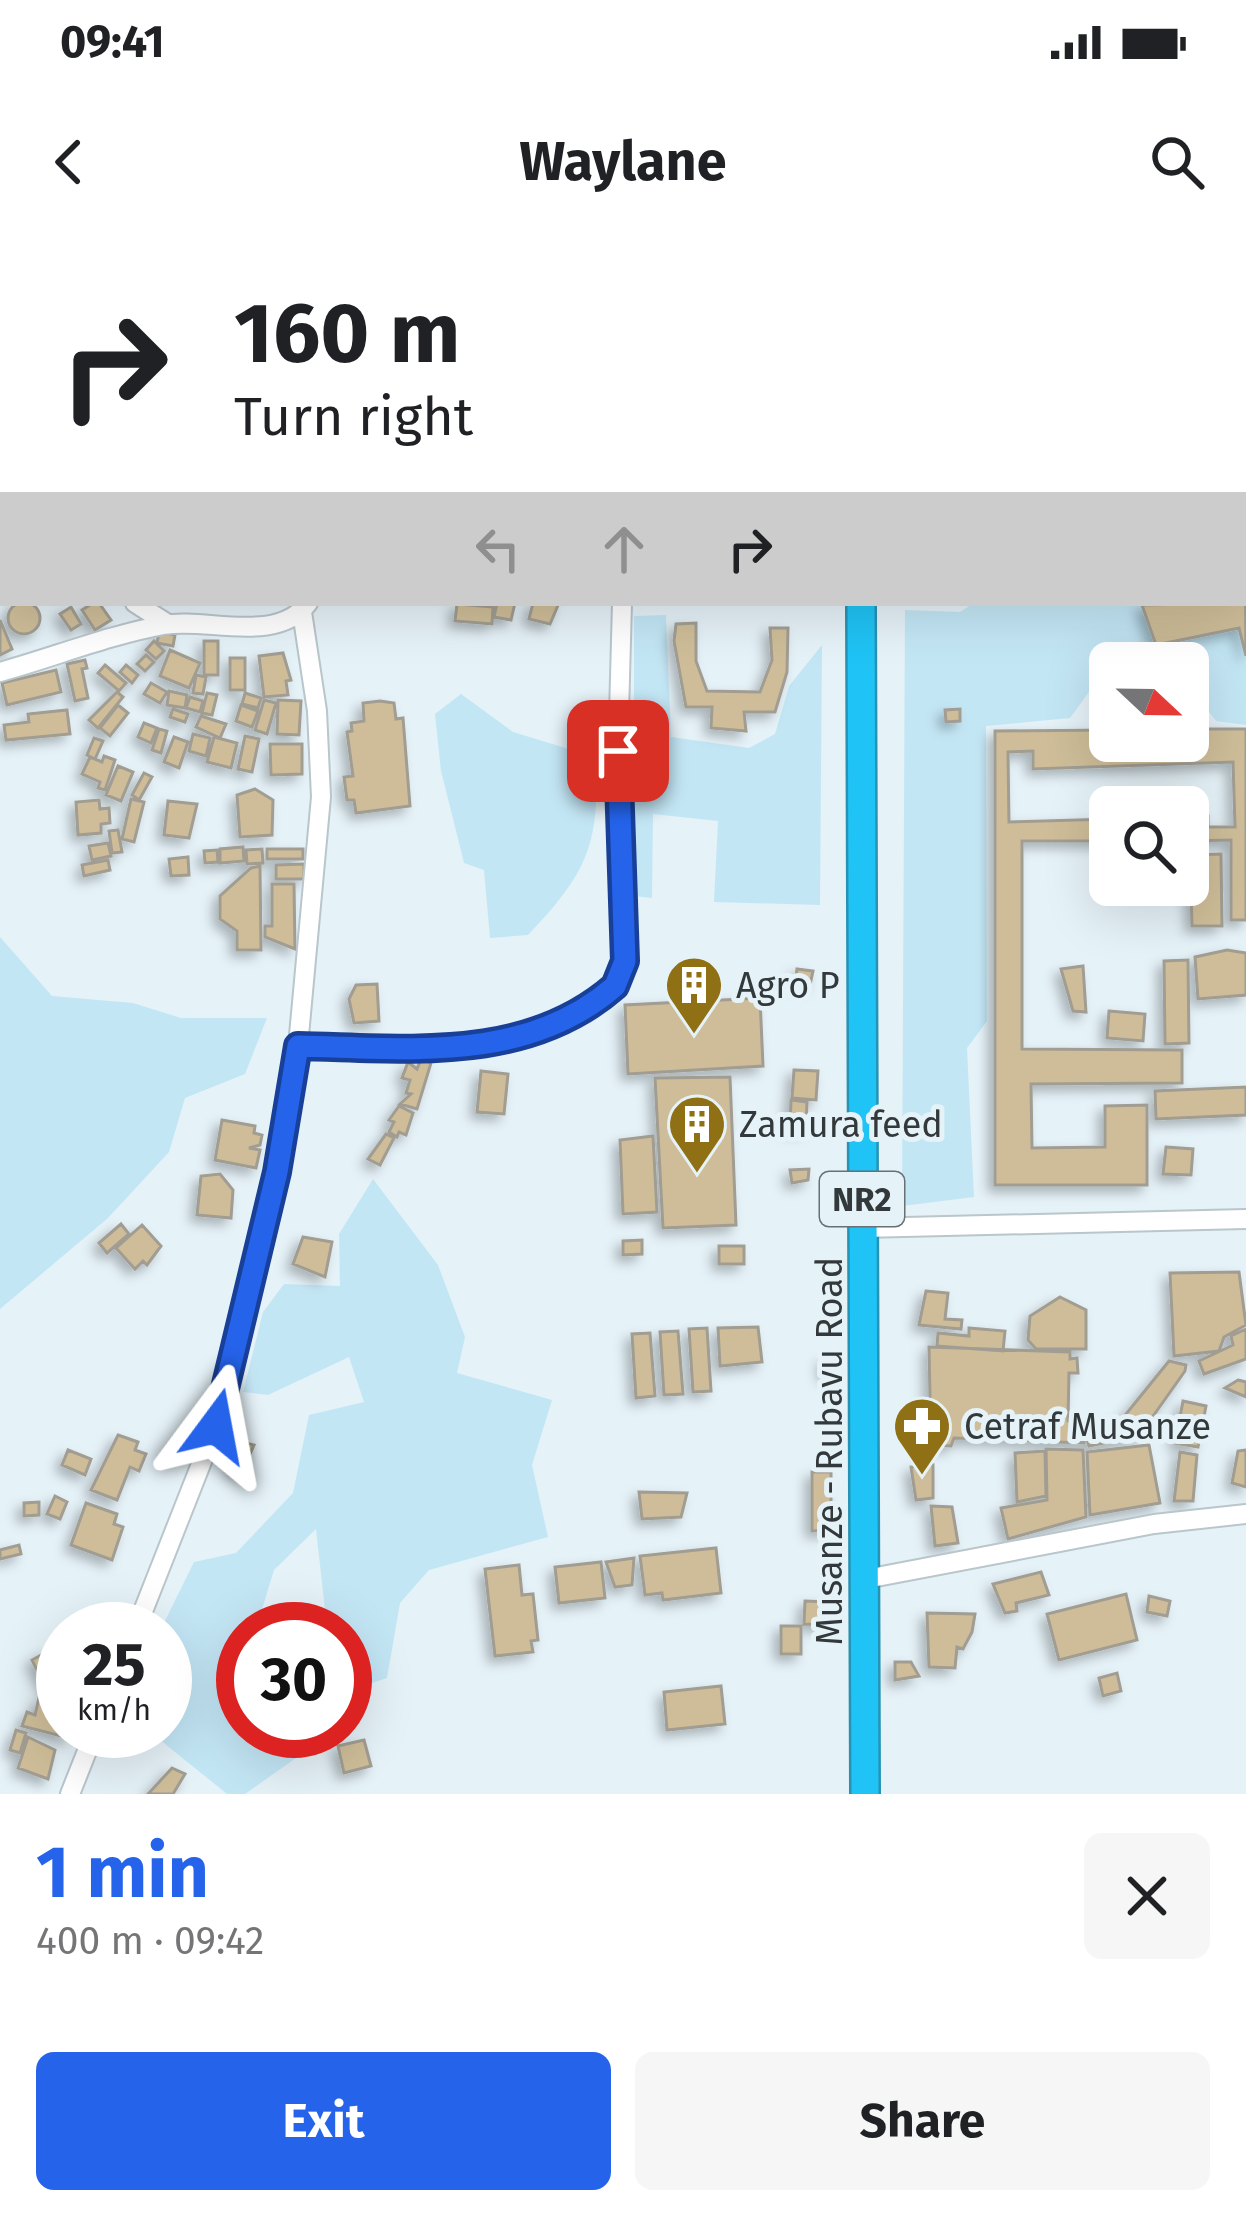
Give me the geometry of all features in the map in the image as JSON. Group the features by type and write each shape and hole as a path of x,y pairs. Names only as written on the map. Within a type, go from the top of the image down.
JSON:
{"highway":[{"name":"Musanze - Rubavu Road","path":"861,606 865,1794"}],"street":[{"path":"140,606 168,624"},
{"path":"298,1046 434,1048 510,1042 615,986 625,961 618,751 622,606"},
{"path":"0,672 168,624 262,625 305,607 321,796 298,1046 277,1172 216,1426 147,1602"},
{"path":"863,1228 1246,1219"},
{"path":"866,1580 1154,1524 1246,1514"},
{"path":"70,1794 84,1758"}],"shaded area":[{"path":"1246,606 1246,725 1216,721 1209,712 1209,642 1089,642 1089,692 1070,718 986,726 987,1021 967,1048 974,1197 902,1206 905,610"},
{"path":"666,615 671,737 749,748 775,734 789,686 822,645 820,905 714,902 718,821 653,814 652,898 634,896 634,616"},
{"path":"461,694 513,732 595,757 595,812 586,855 564,893 528,935 490,938 484,870 464,863 441,771 435,714"},
{"path":"0,937 52,996 133,1003 181,1018 267,1018 245,1074 185,1098 169,1152 108,1218 0,1309"},
{"path":"373,1179 438,1265 465,1337 457,1373 552,1400 532,1465 548,1537 429,1570 400,1603 387,1678 372,1683 372,1602 324,1602 316,1529 274,1570 264,1602 216,1602 216,1758 296,1758 245,1794 227,1794 182,1758 192,1758 192,1602 174,1602 194,1562 236,1553 293,1493 309,1415 364,1402 349,1357 268,1395 243,1392 263,1312 284,1284 340,1286 339,1234"}],"building":[{"path":"14,606 34,606 39,624 30,633 18,633 9,624"},
{"path":"101,606 111,620 95,630 82,610"},
{"path":"457,606 493,607 492,624 455,621"},
{"path":"496,606 514,606 511,620 494,617"},
{"path":"532,606 558,606 550,624 529,619"},
{"path":"1142,606 1246,606 1246,656 1239,628 1155,642"},
{"path":"71,607 81,624 71,630 60,614"},
{"path":"0,620 12,649 0,655"},
{"path":"696,623 696,661 707,691 760,692 772,660 770,628 788,628 787,672 775,712 744,712 746,731 711,728 712,707 686,707 674,641 676,624"},
{"path":"159,632 175,635 173,646 157,643"},
{"path":"154,641 164,651 156,659 146,650"},
{"path":"204,641 218,641 218,675 204,675"},
{"path":"170,650 200,663 189,688 160,676"},
{"path":"283,653 291,680 286,681 288,695 264,697 259,656"},
{"path":"146,655 154,662 145,671 137,664"},
{"path":"230,658 245,658 245,690 230,690"},
{"path":"85,660 87,668 82,669 88,698 75,701 67,664"},
{"path":"105,665 126,683 119,691 98,673"},
{"path":"126,665 138,675 132,683 120,672"},
{"path":"56,670 61,692 7,705 2,683"},
{"path":"196,675 206,677 203,694 193,693"},
{"path":"151,683 167,692 160,703 144,694"},
{"path":"169,691 187,695 185,708 167,705"},
{"path":"117,692 123,697 98,728 89,720"},
{"path":"207,693 217,695 212,715 202,713"},
{"path":"245,693 261,698 258,708 242,704"},
{"path":"190,697 203,701 200,712 186,708"},
{"path":"264,700 276,703 267,734 255,730"},
{"path":"278,700 301,701 299,735 277,734"},
{"path":"363,703 394,703 396,719 403,718 410,806 356,813 354,800 347,800 344,777 353,776 347,732 352,731 351,723 364,721"},
{"path":"118,705 128,713 110,736 100,728"},
{"path":"241,705 258,711 252,727 236,721"},
{"path":"173,709 188,714 185,722 170,717"},
{"path":"960,709 960,721 946,722 945,710"},
{"path":"67,710 70,734 6,740 4,725 29,722 28,714"},
{"path":"201,716 226,724 220,738 196,727"},
{"path":"144,723 157,728 151,743 138,737"},
{"path":"159,729 167,731 161,753 152,750"},
{"path":"1209,729 1246,729 1246,920 1231,920 1231,840 1209,841 1209,827 1235,827 1233,762 1033,769 1033,751 1008,752 1009,822 1089,820 1089,841 1022,841 1022,1049 1182,1050 1182,1083 1031,1084 1032,1148 1105,1147 1105,1106 1147,1105 1147,1185 995,1185 995,731 1089,730 1089,762 1209,762"},
{"path":"193,734 210,738 206,756 189,751"},
{"path":"245,736 259,739 252,772 238,769"},
{"path":"174,737 188,742 179,768 164,762"},
{"path":"214,737 237,743 231,768 207,762"},
{"path":"94,738 103,741 95,759 87,755"},
{"path":"270,744 302,744 302,774 271,775"},
{"path":"104,756 115,760 105,790 98,788 100,782 82,774 90,757 102,762"},
{"path":"118,766 133,772 121,801 106,795"},
{"path":"144,773 152,777 139,800 132,795"},
{"path":"255,789 273,800 272,835 240,837 237,795"},
{"path":"131,799 144,802 134,842 122,839"},
{"path":"99,800 100,809 109,808 110,823 101,824 101,833 78,835 76,802"},
{"path":"168,801 197,804 189,838 164,835"},
{"path":"118,830 122,852 112,853 109,831"},
{"path":"108,843 111,856 92,860 89,846"},
{"path":"243,847 244,861 220,863 220,849"},
{"path":"262,849 263,863 247,864 246,850"},
{"path":"267,849 303,849 303,859 267,859"},
{"path":"217,850 218,862 205,863 204,851"},
{"path":"1209,854 1221,854 1222,926 1192,926 1191,906 1209,906"},
{"path":"188,857 189,875 171,876 169,859"},
{"path":"108,860 110,870 84,876 82,865"},
{"path":"304,864 304,879 276,879 276,865"},
{"path":"260,866 261,950 237,950 237,931 220,919 220,896 251,868"},
{"path":"272,884 294,884 295,949 265,937 265,926 272,926"},
{"path":"1227,950 1246,953 1246,995 1198,999 1195,957"},
{"path":"1188,960 1189,1043 1165,1044 1164,961"},
{"path":"1083,966 1086,1012 1073,1011 1061,969"},
{"path":"797,969 813,971 810,985 795,982"},
{"path":"377,984 379,1021 354,1023 349,999 356,985"},
{"name":"Agro P","path":"760,998 763,1066 628,1074 625,1005"},
{"path":"1109,1011 1145,1014 1143,1041 1107,1038"},
{"path":"421,1059 431,1063 417,1109 400,1104 411,1094 406,1093 410,1080 402,1078 408,1062 417,1069"},
{"path":"794,1070 818,1071 816,1100 792,1098"},
{"path":"481,1071 508,1074 504,1114 477,1112"},
{"name":"Zamura feed","path":"730,1077 736,1225 663,1228 655,1078"},
{"path":"1246,1087 1246,1115 1156,1119 1155,1091"},
{"path":"791,1100 807,1102 806,1128 790,1128"},
{"path":"399,1106 413,1113 406,1135 399,1132 397,1137 389,1132 394,1122 389,1120"},
{"path":"222,1120 255,1126 254,1133 262,1135 260,1145 249,1148 260,1150 256,1168 215,1160"},
{"path":"386,1134 394,1138 380,1165 368,1159"},
{"path":"653,1136 657,1212 623,1214 620,1140"},
{"path":"1166,1147 1193,1149 1191,1175 1163,1174"},
{"path":"809,1169 808,1180 792,1183 790,1170"},
{"path":"220,1174 233,1190 231,1218 197,1215 201,1176"},
{"path":"121,1224 129,1234 107,1253 99,1243"},
{"path":"142,1225 161,1246 147,1265 143,1261 135,1269 116,1248"},
{"path":"303,1237 332,1242 325,1277 293,1264"},
{"path":"642,1240 642,1254 623,1255 623,1241"},
{"path":"719,1246 744,1246 744,1264 719,1264"},
{"path":"1239,1272 1246,1325 1224,1337 1219,1351 1174,1356 1170,1273"},
{"path":"926,1291 948,1293 945,1319 962,1320 961,1329 919,1325"},
{"path":"1060,1297 1086,1310 1086,1349 1036,1349 1028,1340 1030,1316"},
{"path":"758,1327 762,1362 720,1366 718,1328"},
{"path":"707,1328 711,1391 693,1392 689,1329"},
{"path":"969,1328 1005,1331 1003,1351 937,1346 938,1333 969,1336"},
{"path":"1246,1329 1246,1359 1204,1374 1199,1361 1233,1345 1231,1336"},
{"path":"678,1331 683,1394 664,1395 660,1332"},
{"path":"650,1333 655,1396 636,1398 632,1334"},
{"path":"929,1347 1070,1352 1070,1359 1077,1358 1078,1373 1069,1373 1068,1421 1083,1423 1084,1443 954,1438 951,1446 931,1445"},
{"path":"824,1358 834,1358 835,1375 825,1375"},
{"path":"1169,1361 1186,1365 1185,1371 1139,1436 1089,1446 1085,1433 1122,1419"},
{"path":"1238,1380 1246,1382 1246,1397 1225,1388"},
{"path":"1183,1401 1206,1406 1198,1447 1175,1443"},
{"path":"118,1435 138,1442 135,1450 146,1454 139,1471 130,1467 117,1500 91,1490"},
{"path":"236,1441 254,1445 242,1472 232,1468 239,1452 232,1449"},
{"path":"1149,1445 1160,1503 1090,1515 1087,1452"},
{"path":"1046,1449 1083,1450 1086,1517 1008,1539 1001,1508 1047,1500"},
{"path":"68,1450 91,1459 85,1475 62,1465"},
{"path":"1246,1450 1246,1487 1232,1483 1238,1451"},
{"path":"1045,1451 1046,1496 1017,1502 1015,1453"},
{"path":"1180,1452 1197,1455 1193,1501 1174,1501"},
{"path":"933,1465 933,1498 916,1500 911,1467"},
{"path":"812,1472 831,1472 831,1530 812,1531"},
{"path":"639,1492 687,1493 681,1517 642,1519"},
{"path":"55,1496 67,1502 60,1519 47,1514"},
{"path":"39,1502 39,1515 24,1516 24,1503"},
{"path":"86,1503 117,1514 114,1524 123,1527 112,1560 71,1545"},
{"path":"931,1506 952,1507 958,1543 935,1546"},
{"path":"19,1545 21,1554 0,1559 0,1550"},
{"path":"716,1548 721,1593 663,1600 662,1593 645,1595 640,1556"},
{"path":"634,1558 632,1585 615,1587 606,1562"},
{"path":"601,1562 605,1598 559,1603 555,1567"},
{"path":"519,1565 522,1595 533,1594 538,1640 531,1641 533,1652 495,1656 485,1569"},
{"path":"1041,1572 1049,1595 1016,1603 1017,1611 1005,1613 993,1584"},
{"path":"1126,1594 1137,1640 1059,1660 1047,1614"},
{"path":"1149,1596 1170,1601 1167,1616 1147,1612"},
{"path":"805,1601 830,1602 828,1625 804,1624"},
{"path":"927,1613 975,1614 963,1649 957,1647 955,1668 929,1667"},
{"path":"781,1626 801,1626 801,1654 781,1654"},
{"path":"895,1662 911,1662 919,1676 895,1680"},
{"path":"1117,1673 1121,1691 1103,1696 1099,1678"},
{"path":"721,1686 725,1724 667,1730 664,1692"},
{"path":"36,1710 36,1730 22,1726 27,1712 35,1715"},
{"path":"16,1730 26,1733 20,1753 10,1750"},
{"path":"28,1737 36,1741 36,1758 53,1758 48,1779 18,1768"},
{"path":"341,1758 369,1758 371,1766 344,1773"},
{"path":"172,1768 185,1774 173,1794 148,1794"}],"place":[{"name":"Agro P","path":"694,1036"},
{"name":"Zamura feed","path":"697,1175"},
{"name":"Cetraf Musanze","path":"922,1477"}],"route":[{"path":"216,1426 277,1172 298,1046 434,1048 510,1042 615,986 625,961 618,751"}]}
